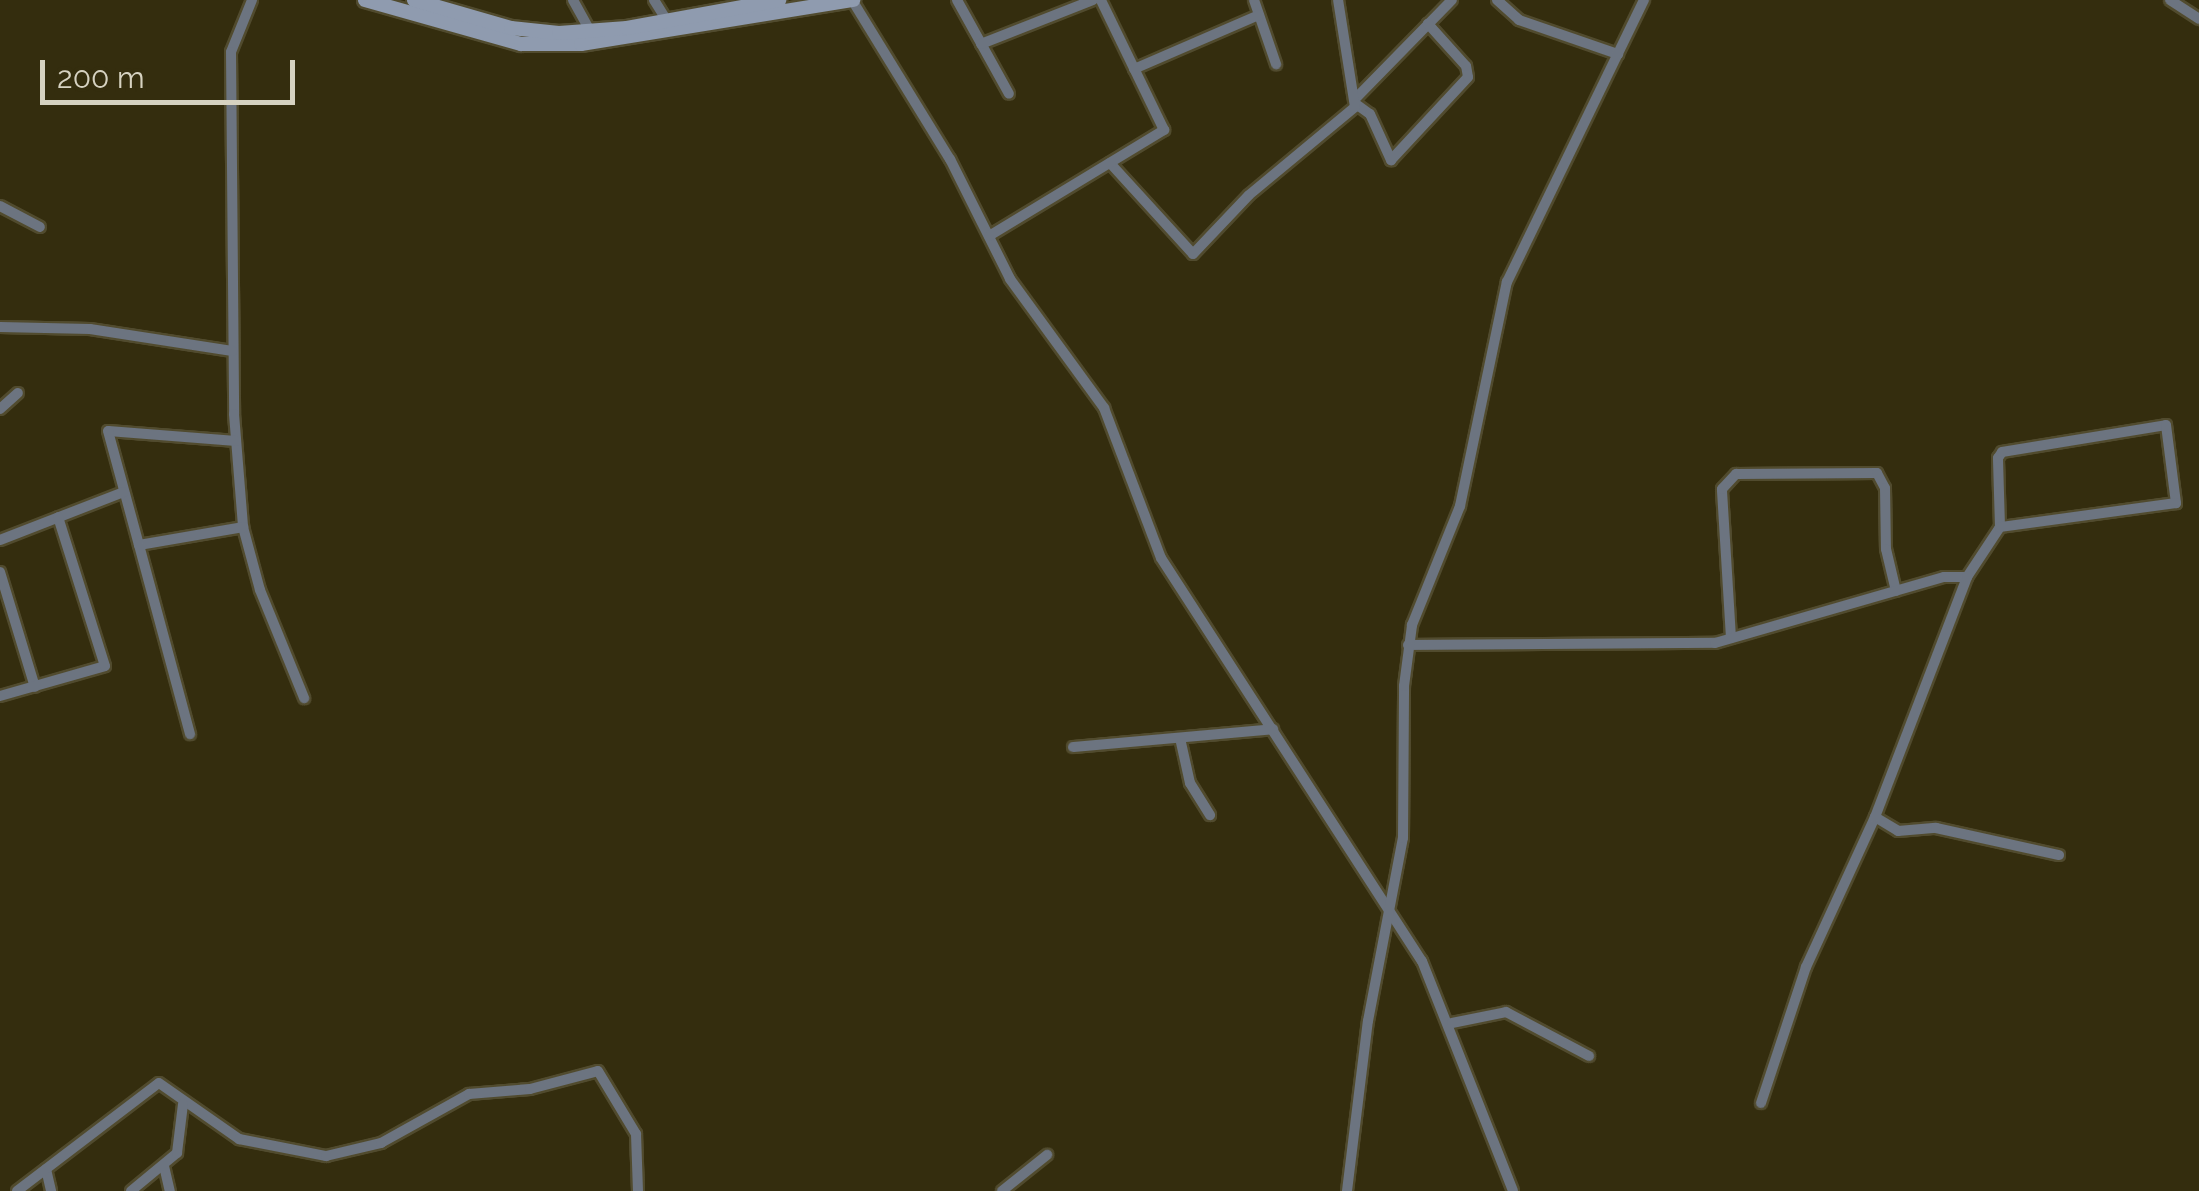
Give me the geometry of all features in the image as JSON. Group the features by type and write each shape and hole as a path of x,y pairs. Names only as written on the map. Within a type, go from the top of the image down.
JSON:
{"street":[{"path":"252,0 231,52 236,442 243,526 260,590 304,698"},
{"path":"365,0 522,44 581,44 852,0 950,158 1010,279 1104,408 1161,558 1390,907 1452,1023 1514,1191"},
{"path":"414,0 512,28 590,31 780,0"},
{"path":"573,0 590,31"},
{"path":"654,0 667,21"},
{"path":"957,0 1009,94"},
{"path":"981,44 1092,0"},
{"path":"988,236 1164,130 1101,0"},
{"path":"1254,0 1276,64"},
{"path":"1110,162 1193,254 1249,195 1356,101 1452,0"},
{"path":"1497,0 1519,20 1618,54"},
{"path":"1347,1191 1368,1021 1403,838 1408,645 1424,587 1460,506 1507,282 1644,0"},
{"path":"2170,0 2199,19"},
{"path":"1342,3 1356,101 1370,114 1391,160 1468,77 1466,66 1428,24"},
{"path":"1134,69 1259,15"},
{"path":"0,206 40,227"},
{"path":"0,327 90,329 232,351"},
{"path":"0,391 18,393 0,408"},
{"path":"1760,1102 1806,967 1875,817 1967,577 2000,527 2002,452 2166,425 2176,502 2000,527"},
{"path":"190,734 108,431 112,428 236,442"},
{"path":"1730,638 1722,489 1736,474 1877,473 1886,488 1886,549 1896,590"},
{"path":"0,540 124,492"},
{"path":"0,696 105,666 58,517"},
{"path":"139,546 243,526"},
{"path":"0,572 35,687"},
{"path":"1408,645 1730,638 1896,590 1967,577"},
{"path":"1074,747 1273,729"},
{"path":"1180,738 1190,783 1210,815"},
{"path":"1875,817 1898,831 1936,828 2059,855"},
{"path":"1452,1023 1506,1012 1589,1056"},
{"path":"17,1191 160,1083 172,1086 183,1104 239,1140 326,1156 381,1143 469,1094 530,1089 598,1071 636,1134 638,1191"},
{"path":"131,1191 164,1166 179,1148 183,1104"},
{"path":"1002,1191 1047,1155"},
{"path":"164,1166 170,1191"},
{"path":"46,1169 52,1191"}]}
